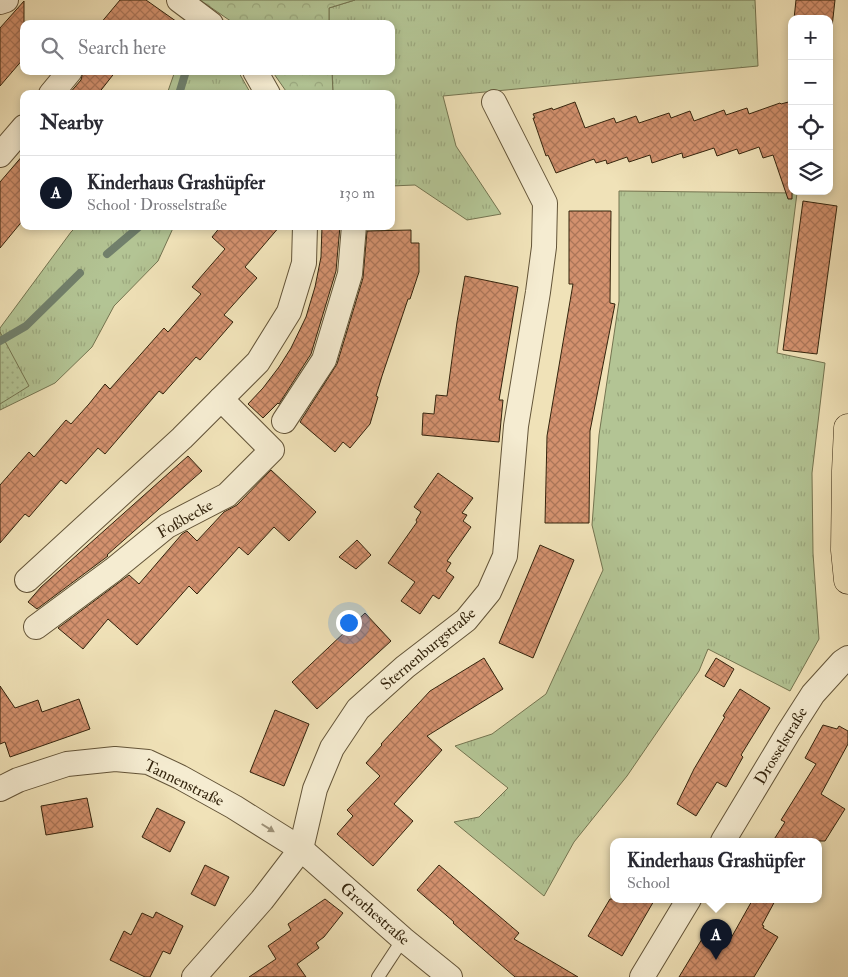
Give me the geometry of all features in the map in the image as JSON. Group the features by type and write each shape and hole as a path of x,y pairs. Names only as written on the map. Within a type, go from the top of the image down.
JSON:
{"main road":[{"path":"848,428 846,550 848,580"}],"street":[{"path":"0,2 6,0"},
{"path":"179,0 206,20"},
{"path":"54,90 67,75"},
{"path":"257,75 266,90"},
{"name":"Sternenburgstraße","path":"194,977 262,900 301,848 315,789 332,748 358,709 405,667 466,620 490,592 505,556 516,426 544,247 545,203 494,102"},
{"path":"0,156 20,132"},
{"path":"27,580 182,438 258,362 289,312 304,263 305,230"},
{"path":"284,421 324,360 350,274 354,230"},
{"name":"Foßbecke","path":"36,626 113,570 167,526 227,495 272,450 222,399"},
{"name":"Drosselstraße","path":"725,838 813,694 842,662 848,658"},
{"name":"Tannenstraße","path":"0,789 18,780 67,764 115,759 148,762 180,777 234,807 301,848"},
{"name":"Grothestraße","path":"301,848 403,939 450,977"},
{"path":"642,977 687,903"}],"lane":[{"path":"378,977 403,939"}],"green space":[{"path":"200,0 355,0 329,8 329,20 229,20"},
{"path":"355,0 755,0 758,66 443,96 456,146 501,214 467,220 415,185 395,186 395,90 333,90 332,75 395,75 395,20 329,20 329,8"},
{"path":"174,75 240,75 249,90 168,90"},
{"path":"275,75 332,75 333,90 285,90"},
{"path":"619,191 788,193 788,195 797,195 777,353 825,363 812,473 813,553 819,639 790,691 708,649 699,671 627,776 574,842 544,896 454,822 479,817 508,788 455,746 492,734 546,694 603,570 592,525 599,435 619,301"},
{"path":"73,230 172,230 158,261 114,306 92,347 55,383 0,410 0,328"},
{"path":"0,332 29,386 0,404"}],"building":[{"path":"120,0 146,0 174,20 103,20"},
{"path":"796,0 835,0 833,18 833,15 794,15"},
{"path":"24,1 24,20 20,20 20,63 0,86 0,28"},
{"path":"82,75 113,75 101,90 72,90 81,80"},
{"path":"575,102 585,128 614,118 616,123 636,116 639,123 669,113 671,118 690,111 694,121 724,110 726,115 747,108 749,114 788,102 788,195 792,195 792,199 788,199 773,155 763,158 759,147 739,154 737,149 717,156 714,148 683,158 682,153 652,163 650,155 629,162 627,157 607,164 606,160 596,163 594,159 556,173 548,155 546,156 533,118 535,118 533,114 552,108 553,110"},
{"path":"20,159 20,224 0,248 0,182"},
{"path":"803,201 837,206 817,354 783,350"},
{"path":"569,211 611,211 610,303 615,304 590,431 589,523 545,523 547,436 573,284 569,284"},
{"path":"218,230 277,230 245,267 257,278 224,315 233,322 200,360 196,357 163,394 159,391 105,454 98,448 66,484 61,480 29,517 25,514 0,543 0,485 29,452 34,457 66,420 71,424 105,384 110,389 164,328 168,332 201,294 192,287 225,249 212,237"},
{"path":"322,230 340,230 336,271 311,354 279,404 263,418 248,404 263,388 291,348 306,317 321,257"},
{"path":"411,230 411,243 419,243 419,272 382,376 370,424 350,448 343,442 335,452 300,422 337,364 363,278 367,231"},
{"path":"465,276 518,287 499,400 503,400 499,442 422,435 423,413 434,414 436,395 447,396"},
{"path":"188,456 202,471 108,556 37,609 28,602 41,587"},
{"path":"271,470 316,512 289,541 274,527 248,555 239,547 197,594 189,586 137,645 108,619 83,649 58,628 129,575 139,584 182,534 187,531 197,541 224,512 237,505"},
{"path":"438,473 473,498 462,513 467,515 463,521 471,527 447,561 451,563 446,571 454,577 439,599 433,595 420,614 401,601 415,582 388,563 417,522 416,520 421,512 414,507"},
{"path":"357,540 371,555 356,569 339,557"},
{"path":"540,545 574,560 533,658 499,643"},
{"path":"365,613 391,641 317,709 292,682"},
{"path":"484,658 503,689 427,736 442,750 394,804 413,821 373,866 337,834 353,816 347,810 380,776 366,763 430,691"},
{"path":"716,658 734,669 724,687 705,676"},
{"path":"0,686 15,708 38,700 42,712 79,699 90,729 10,757 5,742 0,744"},
{"path":"740,689 770,708 741,755 743,757 726,787 717,782 696,816 677,804 694,769 725,717 723,716"},
{"path":"275,710 309,724 284,786 250,772"},
{"path":"823,725 837,729 839,726 848,731 848,744 821,794 845,809 825,841 822,841 822,838 775,838 785,822 781,820 816,764 805,758"},
{"path":"87,798 93,827 46,835 41,806"},
{"path":"157,808 185,822 170,852 142,837"},
{"path":"205,865 229,877 215,906 191,894"},
{"path":"439,865 519,933 514,939 578,977 515,977 417,890"},
{"path":"325,899 343,913 324,937 316,943 319,948 297,964 306,977 249,977 276,959 268,946 291,930 288,924"},
{"path":"610,899 610,903 653,903 622,956 588,936"},
{"path":"751,903 774,903 762,925 764,926 763,928 778,937 754,977 679,977 705,934 726,947"},
{"path":"156,912 183,926 170,954 163,951 150,977 145,977 110,960 124,931 131,935 142,913 153,918"}],"waterway":[{"path":"180,90 185,75"},
{"path":"107,254 135,230"},
{"path":"0,341 26,326 80,273"}],"place":[{"name":"Kinderhaus Grashüpfer","path":"716,960"}]}
